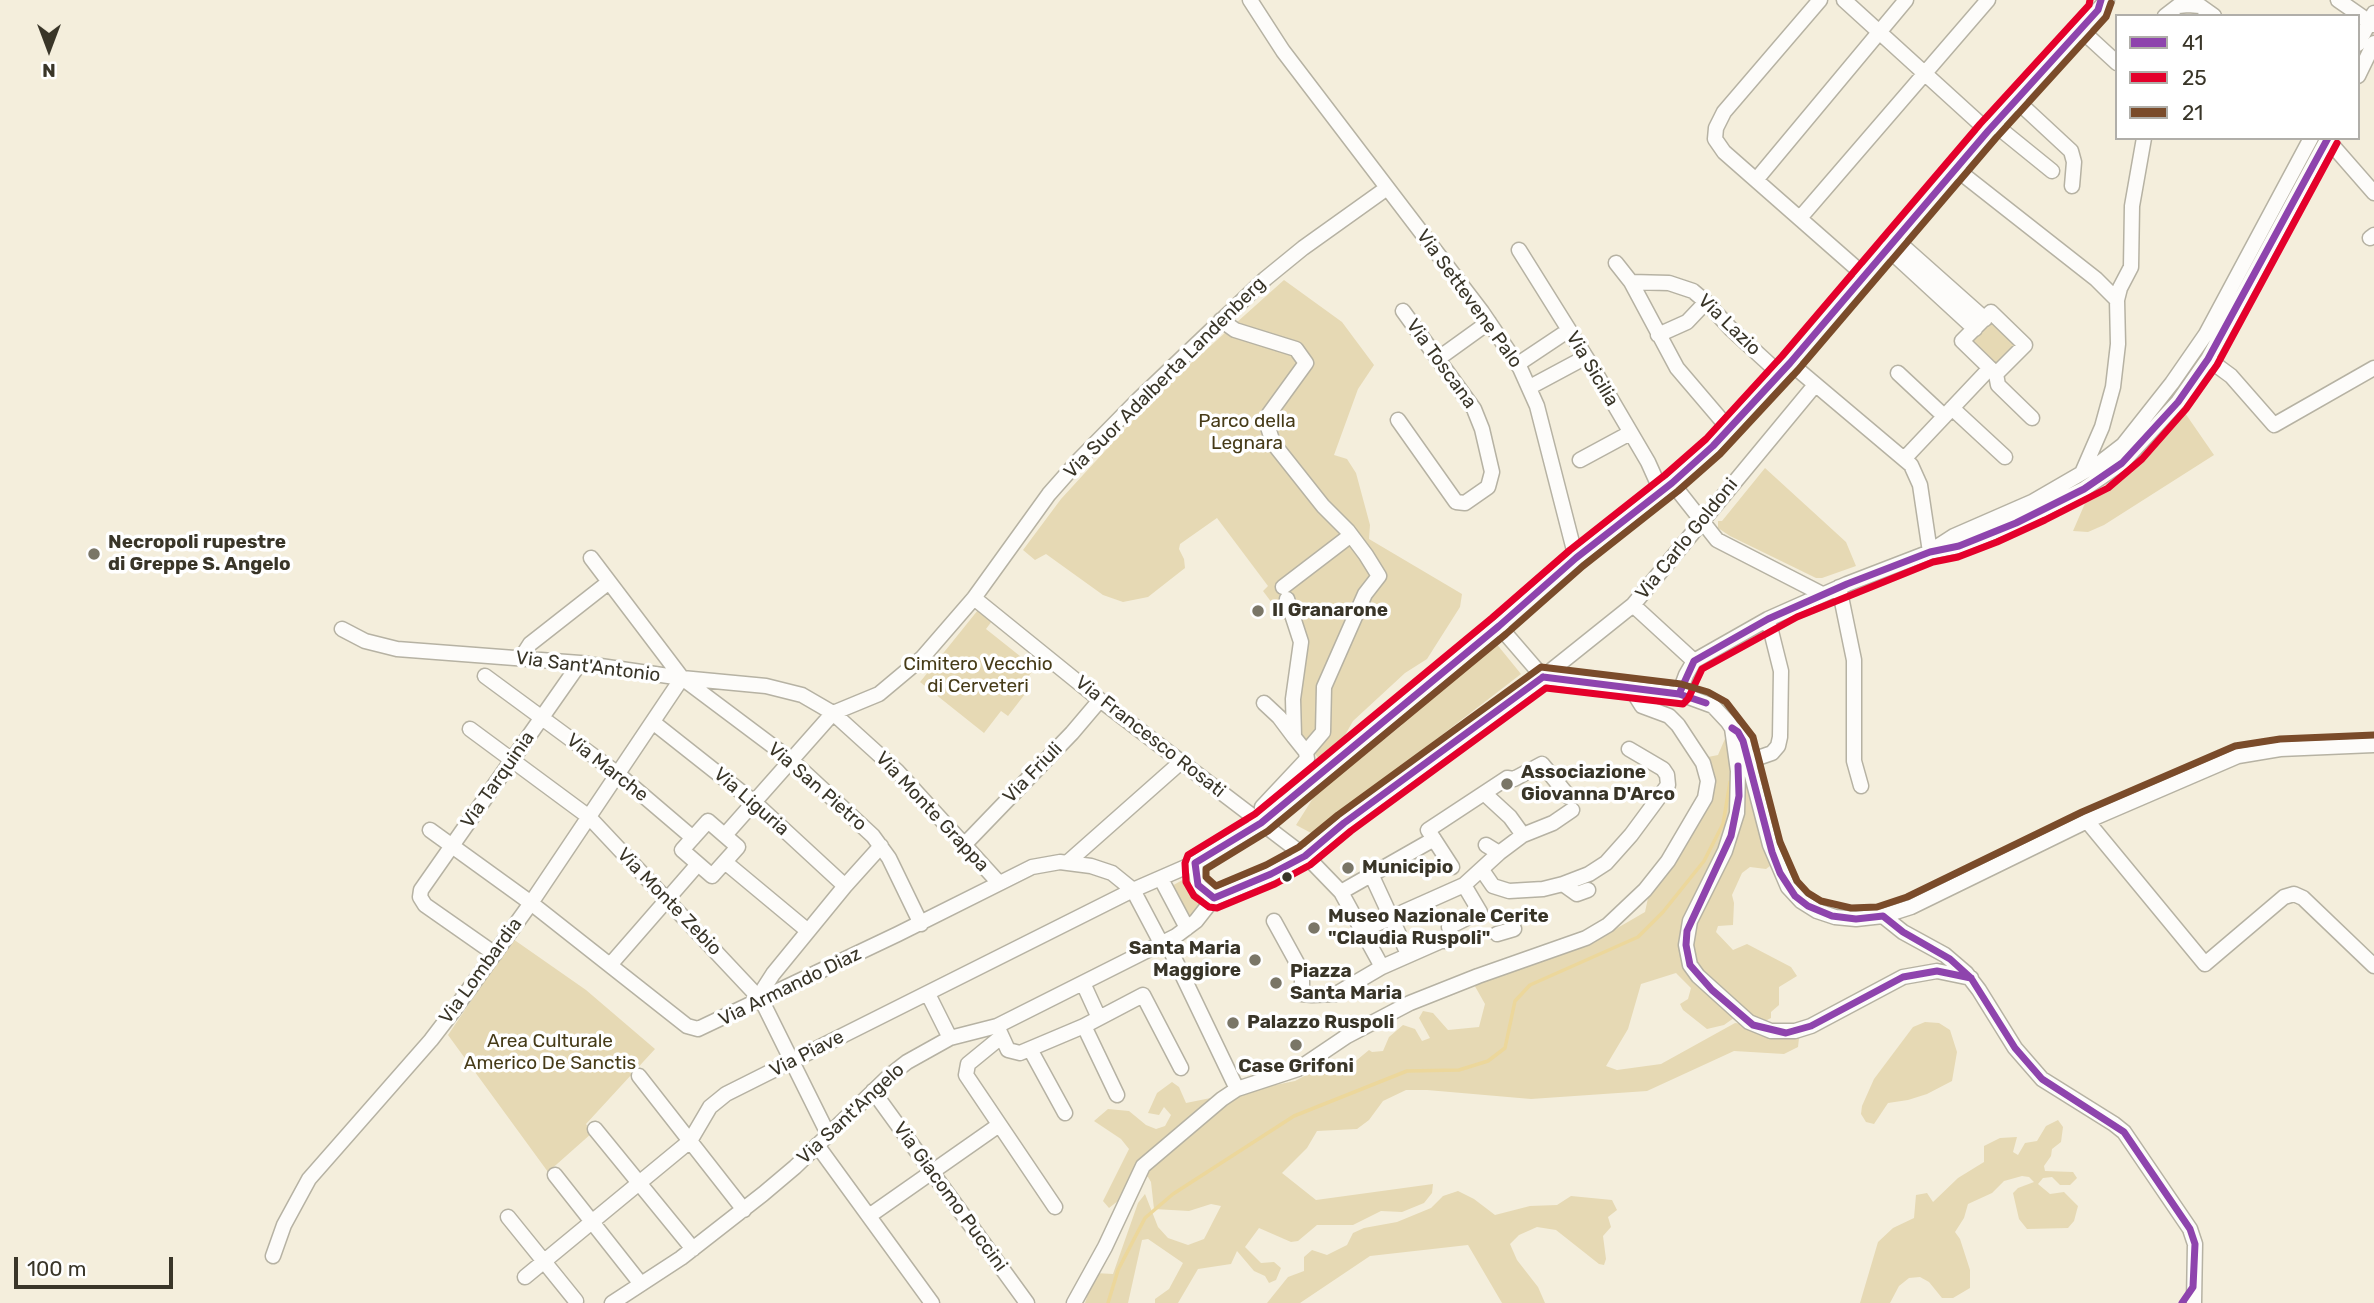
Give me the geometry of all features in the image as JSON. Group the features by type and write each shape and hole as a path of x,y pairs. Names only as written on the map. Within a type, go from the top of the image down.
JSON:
{"street":[{"name":"Via Settevene Palo","path":"1250,0 1275,40 1489,321 1518,364 1530,387 1576,558"},
{"path":"1821,0 1724,113 1716,128 1715,139 1718,146 1864,275"},
{"path":"1844,0 1925,74 1991,128 2052,171"},
{"path":"1756,180 1906,0"},
{"path":"1800,218 1988,0"},
{"path":"2338,0 2372,20 2360,41"},
{"path":"1237,1089 1164,942 1133,890 1195,863 1261,823 1499,626 1576,558 1667,487 1729,429 1785,369 2102,3"},
{"path":"2168,14 2182,5 2200,6 2211,14"},
{"path":"2080,29 2115,61"},
{"path":"2360,72 2374,43"},
{"path":"2016,100 2071,151 2074,162 2072,186"},
{"path":"2082,473 2102,427 2113,387 2118,333 2117,300 2131,267 2132,206 2144,140"},
{"path":"1930,552 1947,540 2011,512 2119,449 2188,362 2216,316 2310,140"},
{"path":"1679,694 1694,661 1768,620 1839,587 1930,552 1959,546 2004,528 2109,474 2134,452 2185,393 2208,359 2326,140"},
{"path":"2328,140 2374,193"},
{"path":"1956,169 2100,283 2117,300"},
{"name":"Via Suor Adalberta Landenberg","path":"833,713 870,698 894,683 922,658 974,598 1062,479 1110,427 1290,258 1387,188"},
{"path":"1891,244 1980,324"},
{"name":"Via Sicilia","path":"1519,250 1648,462 1667,487 1702,521 1710,533 1724,544 1822,594"},
{"path":"1616,264 1631,282 1683,376 1729,429"},
{"name":"Via Lazio","path":"1631,282 1674,284 1693,291 1731,329 1785,369 1815,385 1904,458"},
{"path":"1658,335 1692,319 1706,302"},
{"name":"Via Toscana","path":"1398,420 1456,502 1465,503 1488,487 1492,472 1477,414 1402,311"},
{"path":"1930,552 1920,485 1913,469 1904,458 1948,412 1993,371 2025,345 1991,312 1962,341 1993,371 1998,385 2032,418"},
{"path":"1221,320 1235,330 1296,349 1306,363 1269,414 1267,424 1273,443 1323,506 1367,555 1379,576 1365,594 1324,687 1323,732 1306,752"},
{"path":"1438,358 1489,321"},
{"path":"1518,364 1569,330"},
{"path":"1530,387 1586,358"},
{"path":"2208,359 2231,376 2274,425 2374,368"},
{"path":"1898,373 2005,457"},
{"name":"Via Carlo Goldoni","path":"1214,898 1305,856 1345,823 1544,677 1633,605 1815,385"},
{"path":"1580,460 1630,433"},
{"path":"1294,737 1293,699 1301,642 1285,593 1351,535"},
{"path":"591,558 682,678"},
{"path":"521,658 530,644 609,582"},
{"path":"1839,587 1853,653 1854,761 1861,786"},
{"name":"Via Francesco Rosati","path":"974,598 1100,700 1305,856 1341,892 1382,967"},
{"path":"1633,605 1694,661"},
{"path":"1749,761 1773,753 1780,737 1781,671 1768,620"},
{"path":"1499,626 1544,677 1679,694 1713,706 1742,738 1780,873 1790,890 1808,906 1826,915 1856,919 1883,916 1911,907 2087,821 2244,754 2280,749 2374,745"},
{"name":"Via Sant'Antonio","path":"341,629 365,641 390,648 580,663 783,689 807,697 833,713"},
{"name":"Via Tarquinia","path":"495,954 425,905 420,898 422,888 580,663"},
{"name":"Via Marche","path":"485,676 618,774 693,838"},
{"name":"Via Lombardia","path":"273,1256 288,1219 315,1171 431,1040 531,903 682,678"},
{"name":"Via San Pietro","path":"682,678 790,760 881,846 921,923"},
{"path":"1074,1303 1105,1247 1143,1166 1217,1102 1237,1089 1298,1069 1347,1037 1410,1003 1586,938 1608,925 1633,903 1668,861 1705,798 1708,785 1707,770 1678,725 1669,716 1642,706 1635,689"},
{"name":"Via Friuli","path":"964,845 1072,733 1100,700"},
{"path":"1261,823 1262,807 1307,759 1306,752 1279,717 1264,704"},
{"path":"725,835 833,713"},
{"name":"Via Monte Grappa","path":"833,713 906,780 999,883"},
{"name":"Via Liguria","path":"654,723 754,802 845,886"},
{"name":"Via Monte Zebio","path":"470,729 589,817 762,1000 828,1134"},
{"path":"1732,729 1739,779 1735,822 1725,851 1687,931 1688,959 1703,982 1754,1025 1771,1031 1786,1032 1811,1026 1903,977 1937,971 1971,978"},
{"path":"1482,870 1491,884 1500,890 1537,889 1563,884 1596,870 1611,858 1632,835 1668,785 1663,769 1629,749"},
{"path":"1068,862 1181,762"},
{"path":"1274,921 1303,972 1302,994 1336,994 1382,967 1441,940 1445,921 1464,886 1482,870 1492,849 1553,823 1570,804 1542,764 1514,779 1507,778 1434,840 1374,880 1341,892"},
{"path":"1485,794 1510,817 1523,835"},
{"path":"708,821 725,835 738,846 712,876 682,850 708,821"},
{"path":"2087,821 2205,964 2284,897 2294,894 2303,898 2374,966"},
{"name":"Via Armando Diaz","path":"430,830 531,903 687,1026 695,1029 705,1028 1036,866 1068,862 1106,870 1119,877 1133,890"},
{"path":"1434,840 1452,867"},
{"path":"762,1000 768,981 881,846"},
{"path":"725,862 808,931"},
{"path":"1195,863 1198,885 1214,898"},
{"path":"610,965 698,864"},
{"path":"1161,879 1187,928"},
{"path":"1374,880 1408,954"},
{"path":"1563,884 1577,894 1588,890"},
{"path":"1363,930 1392,916 1445,921 1475,914 1464,886"},
{"name":"Via Piave","path":"525,1277 690,1141 707,1110 717,1100 1133,890"},
{"name":"Via Sant'Angelo","path":"612,1303 693,1249 744,1210 907,1062 950,1038 974,1030 999,1031 1187,928 1214,898"},
{"path":"1883,916 1903,932 1950,958 1971,978 2015,1048 2042,1079 2124,1132 2190,1229 2195,1244 2194,1303"},
{"path":"1497,934 1514,929"},
{"path":"1083,983 1099,1018"},
{"path":"928,994 950,1038"},
{"path":"1055,1207 967,1079 965,1072 968,1064 999,1031 1010,1052 1020,1053 1084,1026 1143,995 1181,1068"},
{"path":"1084,1026 1117,1095"},
{"path":"1030,1049 1065,1113"},
{"path":"639,1076 744,1210"},
{"name":"Via Giacomo Puccini","path":"873,1091 1027,1303"},
{"path":"869,1216 999,1125"},
{"path":"595,1129 693,1249"},
{"path":"817,1145 932,1303"},
{"path":"555,1175 641,1284"},
{"path":"508,1217 576,1301"},
{"path":"2182,1303 2193,1287"}],"green space":[{"name":"Parco della Legnara","path":"1284,280 1342,322 1374,365 1358,389 1334,455 1347,459 1356,473 1370,525 1369,539 1462,594 1460,607 1427,659 1405,673 1353,721 1335,753 1320,760 1300,736 1296,716 1307,640 1289,592 1282,597 1293,631 1263,591 1268,586 1217,518 1180,544 1185,568 1148,597 1123,602 1103,595 1046,554 1035,560 1023,550 1061,499 1159,392"},
{"path":"1991,321 2015,344 1996,365 1972,342"},
{"path":"2185,413 2214,455 2104,525 2088,532 2073,531 2086,501 2125,473"},
{"path":"1765,468 1846,542 1856,566 1816,578 1718,528 1718,521 1722,521"},
{"name":"Cimitero Vecchio di Cerveteri","path":"978,610 992,621 986,629 1035,668 1019,688 1025,694 1008,716 1001,711 984,733 920,682"},
{"path":"1495,642 1521,674 1313,834 1296,825 1315,795 1402,725 1404,717"},
{"path":"1727,734 1736,744 1770,866 1766,869 1750,867 1742,873 1732,895 1733,925 1718,926 1716,932 1733,950 1747,944 1791,967 1797,976 1779,987 1779,1005 1771,1012 1771,1018 1763,1022 1745,1010 1724,1025 1707,1029 1683,1010 1680,1004 1688,999 1691,988 1676,973 1641,984 1628,1029 1606,1066 1617,1070 1661,1064 1735,1023 1777,1038 1799,1038 1798,1047 1784,1054 1734,1051 1647,1091 1531,1099 1406,1090 1383,1101 1369,1120 1357,1129 1317,1131 1307,1148 1282,1173 1316,1200 1433,1184 1432,1193 1424,1203 1402,1212 1381,1211 1353,1225 1317,1225 1298,1241 1291,1242 1259,1228 1245,1247 1261,1263 1274,1262 1281,1268 1276,1280 1269,1283 1265,1276 1254,1271 1237,1251 1231,1264 1198,1269 1178,1303 1155,1303 1155,1299 1169,1289 1183,1263 1148,1239 1142,1240 1128,1303 1085,1303 1095,1273 1113,1274 1138,1203 1145,1194 1158,1227 1168,1238 1188,1245 1204,1239 1221,1206 1211,1204 1189,1211 1154,1209 1151,1182 1148,1177 1133,1169 1123,1197 1109,1208 1103,1201 1129,1149 1121,1139 1094,1121 1108,1109 1129,1111 1146,1125 1156,1129 1165,1126 1171,1115 1164,1107 1159,1115 1148,1113 1157,1093 1172,1082 1179,1087 1186,1103 1295,1081 1327,1064 1340,1074 1369,1050 1383,1051 1389,1037 1403,1025 1415,1029 1422,1041 1430,1038 1419,1018 1423,1011 1433,1013 1448,1030 1479,1027 1485,1004 1472,981 1569,950 1607,934 1645,912 1648,898 1684,846 1702,809 1702,763 1708,757 1718,755"},
{"path":"1186,878 1194,895 1204,901 1189,922 1170,887"},
{"name":"Area Culturale Americo De Sanctis","path":"513,939 586,990 655,1049 586,1124 592,1133 548,1172 448,1035"},
{"path":"1925,1022 1939,1023 1950,1030 1957,1052 1952,1081 1927,1094 1888,1103 1874,1124 1866,1122 1861,1114 1862,1106 1874,1079 1913,1027"},
{"path":"2058,1120 2063,1127 2061,1142 2052,1149 2044,1166 2045,1171 2073,1172 2077,1178 2070,1185 2060,1185 2052,1177 2043,1178 2038,1184 2050,1194 2064,1192 2078,1206 2074,1221 2068,1228 2027,1229 2019,1219 2013,1193 2018,1188 2034,1182 2029,1177 2022,1176 2004,1181 1992,1193 1968,1204 1964,1218 1955,1232 1970,1270 1970,1288 1953,1298 1942,1298 1929,1282 1920,1277 1909,1278 1899,1286 1890,1303 1860,1303 1878,1242 1893,1228 1914,1218 1916,1195 1927,1193 1933,1202 1958,1178 1984,1162 1984,1146 2000,1138 2017,1137 2013,1152 2018,1155 2025,1143 2037,1141 2046,1126"},
{"path":"1458,1191 1495,1215 1530,1206 1557,1205 1571,1196 1612,1200 1617,1210 1608,1217 1611,1227 1603,1236 1606,1259 1604,1265 1599,1264 1556,1230 1537,1227 1519,1235 1510,1244 1517,1260 1538,1287 1545,1303 1502,1303 1468,1245 1370,1256 1300,1303 1267,1303 1288,1277 1304,1271 1304,1257 1312,1250 1327,1255 1347,1245 1353,1233 1364,1228 1397,1222 1431,1208 1443,1196"}],"waterway":[{"path":"1108,1303 1118,1270 1145,1218 1173,1194 1294,1116 1407,1071 1459,1070 1488,1061 1505,1048 1515,1001 1530,985 1638,937 1663,912 1704,861 1723,824 1730,782"}],"transit line":[{"name":"25","path":"2090,0 2089,5 1980,124 1782,356 1706,439 1255,814 1188,855 1185,863 1186,882 1194,896 1209,907 1217,908 1275,884 1310,865 1351,831 1546,688 1683,704 1702,669 1797,617 1933,562 1958,557 1997,542 2108,488 2142,459 2186,409 2217,365 2337,143"},
{"name":"41","path":"1543,677 1344,823 1305,856 1214,898 1198,885 1195,863 1261,823 1499,626 1576,558 1672,483 1713,446 1790,363 1988,131 2098,10 2101,0"},
{"name":"21","path":"2111,3 2106,17 1996,138 1798,370 1720,454 1268,831 1206,869 1206,877 1216,886 1266,865 1299,847 1338,815 1541,667 1681,684 1708,692 1726,702 1753,737 1780,842 1797,881 1808,893 1821,901 1851,908 1877,907 1907,897 2082,812 2235,746 2280,739 2374,735"},
{"name":"41","path":"1679,694 1694,661 1768,619 1847,584 1930,552 1959,546 2016,523 2084,489 2122,463 2178,402 2208,359 2327,140"},
{"name":"41","path":"1543,677 1679,694 1706,703"},
{"name":"41","path":"1732,728 1743,741 1772,852 1780,873 1795,896 1808,906 1832,916 1856,919 1883,916 1903,932 1950,959 1971,978 2015,1048 2042,1079 2124,1132 2190,1229 2195,1244 2193,1287 2182,1303"},
{"name":"41","path":"1738,766 1739,796 1731,836 1687,931 1686,945 1690,965 1712,990 1753,1025 1786,1033 1811,1026 1903,977 1937,971 1971,978"}],"place":[{"name":"Necropoli rupestre di Greppe S. Angelo","path":"94,554"},
{"name":"Il Granarone","path":"1258,611"},
{"name":"Associazione Giovanna D'Arco","path":"1507,784"},
{"name":"Municipio","path":"1348,868"},
{"name":"Museo Nazionale Cerite \"Claudia Ruspoli\"","path":"1314,928"},
{"name":"Santa Maria Maggiore","path":"1255,960"},
{"name":"Piazza Santa Maria","path":"1276,983"},
{"name":"Palazzo Ruspoli","path":"1233,1023"},
{"name":"Case Grifoni","path":"1296,1045"}]}
